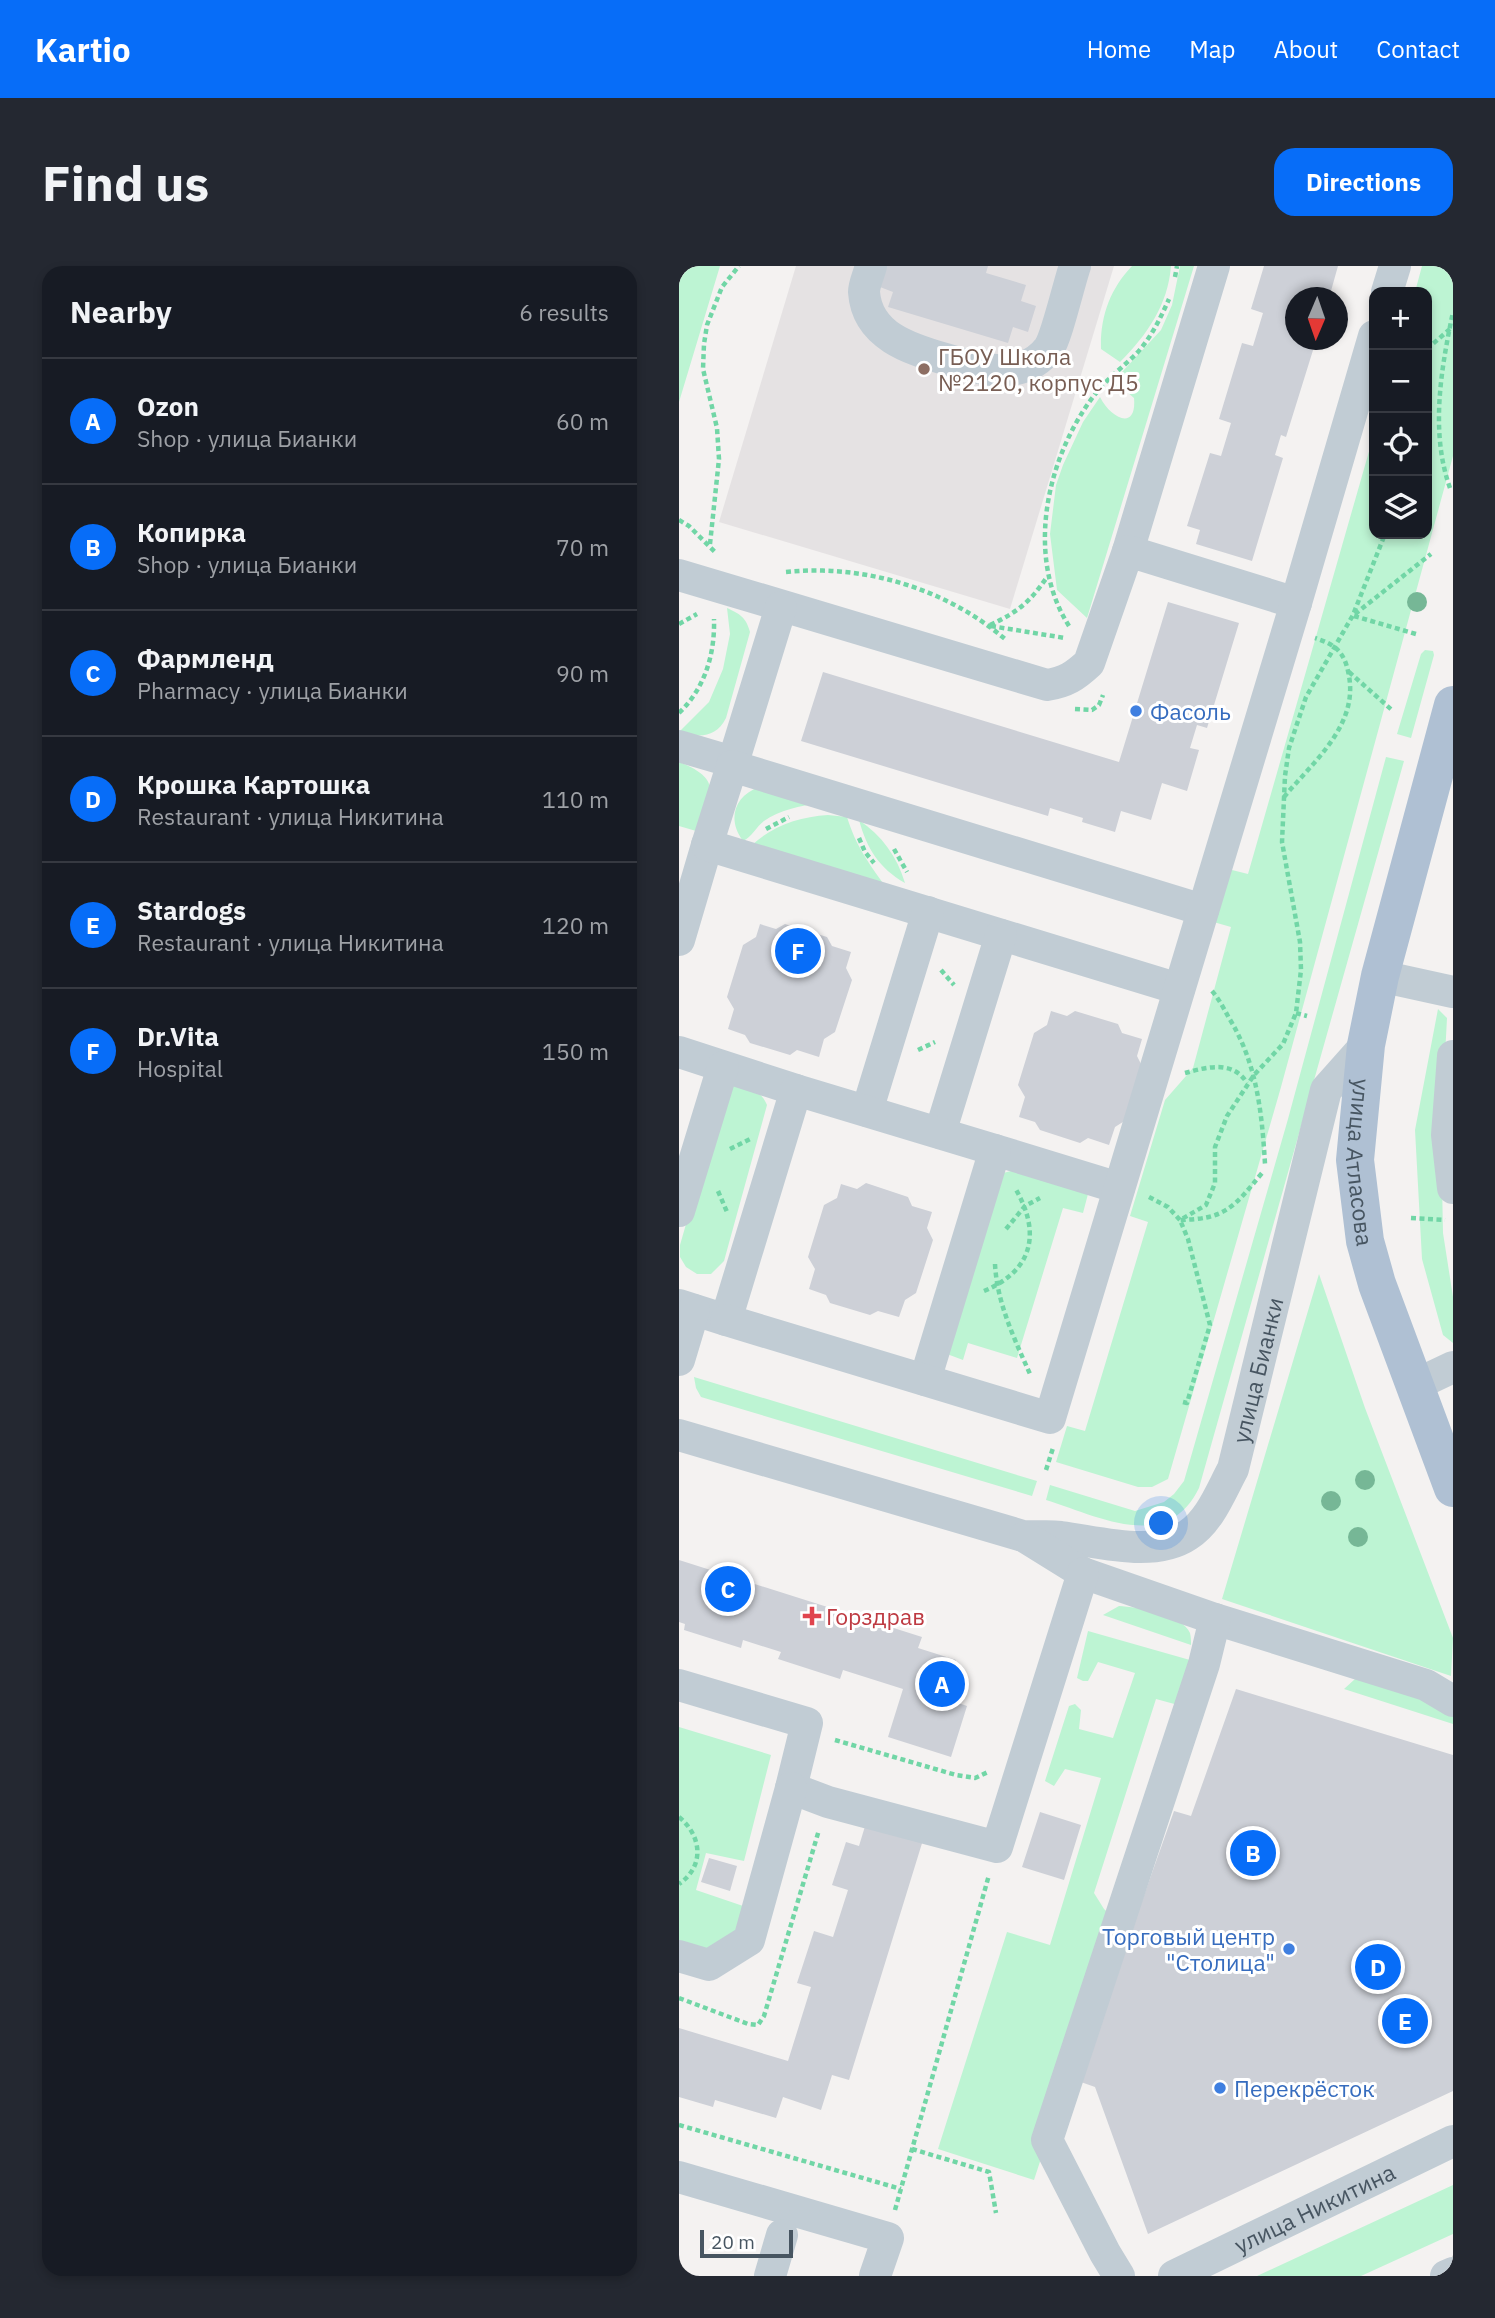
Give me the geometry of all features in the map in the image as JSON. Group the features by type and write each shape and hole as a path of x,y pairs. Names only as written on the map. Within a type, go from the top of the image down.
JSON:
{"main road":[{"name":"улица Атласова","path":"1453,708 1380,976 1366,1045 1356,1160 1365,1241 1377,1284 1453,1488"}],"street":[{"path":"871,266 864,290 866,299 876,324 888,337 906,348 981,370 1010,371 1028,365 1050,346 1075,266"},
{"path":"679,576 1038,684 1062,682 1076,676 1089,663 1086,645 1128,551 1214,266"},
{"path":"1389,287 1395,266"},
{"path":"679,1360 687,1308 1050,1418 1370,350"},
{"path":"1128,551 1296,603"},
{"path":"679,940 721,849 732,764 781,607"},
{"path":"679,746 851,803 1203,910"},
{"path":"721,849 1179,989"},
{"path":"867,1111 915,956 922,910"},
{"path":"940,1133 1001,934"},
{"path":"1380,976 1453,992"},
{"name":"улица Бианки","path":"679,1434 1023,1536 1163,1547 1189,1535 1209,1514 1233,1469 1326,1090 1366,1045"},
{"path":"679,1052 1119,1188"},
{"path":"1453,1056 1447,1135 1453,1188"},
{"path":"679,1211 723,1067"},
{"path":"726,1320 796,1090"},
{"path":"925,1380 995,1150"},
{"path":"1415,1385 1453,1367"},
{"name":"улица Бианки","path":"1023,1536 1083,1573 1215,1619 1426,1685 1453,1701"},
{"path":"791,1788 828,1802 997,1847 1083,1573"},
{"path":"1119,2276 1047,2140 1204,1664 1215,1619"},
{"path":"679,1685 807,1723 749,1940 709,1965 679,1956"},
{"name":"улица Никитина","path":"1174,2276 1453,2141"},
{"path":"679,2177 888,2238 876,2276"},
{"path":"770,2276 782,2235"},
{"path":"1446,2276 1453,2273"}],"path":[{"path":"710,545 719,459 717,428 703,369 704,344 707,325 722,287 739,266"},
{"path":"1173,286 1177,266"},
{"path":"1086,645 1059,612 1048,577 1045,532 1056,472 1079,417 1101,387 1136,354 1153,331 1170,298"},
{"path":"1450,488 1442,459 1439,421 1453,312"},
{"path":"1432,345 1451,328"},
{"path":"679,520 710,545 726,565 736,593 749,583 776,573 846,571 889,579 944,598 990,625 1009,641"},
{"path":"1180,1220 1206,1205 1215,1183 1215,1147 1227,1116 1247,1083 1283,1044 1296,1013 1301,970 1300,942 1282,842 1289,748 1306,697 1353,615 1383,539"},
{"path":"1353,615 1431,554"},
{"path":"990,625 1032,599 1048,577"},
{"path":"1353,615 1416,634"},
{"path":"679,713 689,703 707,673 715,641 714,617"},
{"path":"990,625 1086,645"},
{"path":"1284,797 1343,724 1350,706 1349,671 1341,652 1322,640"},
{"path":"1349,671 1394,711"},
{"path":"1083,711 1092,710 1098,705 1105,687"},
{"path":"851,803 858,835 865,852 876,866"},
{"path":"721,849 791,816"},
{"path":"889,842 904,865 922,910"},
{"path":"915,956 941,970 957,991"},
{"path":"1216,995 1237,1030 1254,1075 1265,1164"},
{"path":"1296,1013 1307,1016"},
{"path":"884,1059 908,1054 938,1040"},
{"path":"1192,1071 1222,1067 1243,1076 1247,1083"},
{"path":"950,1298 964,1297 996,1287 1019,1268 1027,1253 1031,1236 1030,1221 1025,1206 995,1150"},
{"path":"1180,1220 1203,1220 1224,1213 1236,1204 1262,1173"},
{"path":"1003,1232 1025,1206 1081,1177"},
{"path":"1149,1198 1168,1207 1180,1220 1188,1239 1210,1325 1187,1403 1183,1402"},
{"path":"1411,1218 1453,1220"},
{"path":"996,1254 996,1287 1012,1334 1051,1413"},
{"path":"824,1737 956,1775 975,1778 991,1772"},
{"path":"679,1817 689,1825 696,1838 697,1856 690,1876 679,1884"},
{"path":"888,2238 997,1847"},
{"path":"679,2125 901,2189"},
{"path":"912,2149 989,2172 996,2213"}],"shaded area":[{"name":"ГБОУ Школа №2120, корпус Д5","path":"796,266 1114,266 1010,609 719,522"}],"green space":[{"path":"679,266 720,266 679,402"},
{"path":"1132,266 1171,266 1166,294 1155,319 1120,362 1101,349 1102,326 1112,294"},
{"path":"1180,266 1194,266 1087,618 1057,590 1050,534 1056,485 1083,422 1100,397 1116,416 1127,418 1131,415 1134,398 1110,385 1161,330 1172,305"},
{"path":"1422,266 1453,266 1453,456 1432,533 1432,287 1416,287"},
{"path":"1369,451 1369,539 1430,539 1281,1087 1168,1479 1152,1487 1138,1487 1056,1462 1067,1426 1085,1431 1148,1222 1130,1216 1165,1100 1193,1068 1231,927 1210,921 1224,868 1248,874"},
{"path":"727,608 742,617 750,632 726,718 722,725 706,735 679,732 709,702 723,669 730,634"},
{"path":"1425,650 1433,651 1434,655 1411,738 1397,734 1421,654"},
{"path":"1386,757 1404,761 1199,1488 1185,1508 1169,1520 1150,1525 1109,1521 1046,1500 1050,1485 1135,1511 1164,1502 1184,1481 1288,1119"},
{"path":"679,762 702,775 711,789 703,833 679,826"},
{"path":"759,787 819,803 790,809 770,817 743,841 735,825 736,810 744,796"},
{"path":"828,815 847,817 858,845 885,886 752,845 787,823"},
{"path":"859,820 888,847 905,883 875,857"},
{"path":"1438,1009 1447,1018 1441,1132 1443,1233 1453,1297 1453,1343 1443,1335 1422,1259 1415,1130"},
{"path":"734,1086 754,1090 767,1105 724,1261 711,1274 697,1274 686,1267 680,1257 680,1245 724,1092"},
{"path":"1011,1171 1088,1194 1083,1213 1063,1208 1017,1358 968,1343 963,1360 947,1354 1003,1173"},
{"path":"1319,1274 1365,1408 1453,1638 1451,1676 1222,1599"},
{"path":"694,1377 1037,1481 1032,1496 701,1397"},
{"path":"1119,1606 1148,1610 1178,1621 1190,1633 1191,1645 1103,1615"},
{"path":"1088,1631 1204,1664 1189,1708 1156,1699 1094,1893 1104,1909 1118,1922 1034,2180 938,2149 1007,1932 1050,1945 1101,1778 1065,1769 1054,1786 1045,1781 1069,1706 1075,1704 1081,1710 1079,1729 1113,1738 1135,1673 1098,1662 1088,1681 1077,1678"},
{"path":"1365,1677 1414,1692 1453,1715 1453,1724 1344,1689 1355,1679"},
{"path":"679,1727 771,1755 744,1861 706,1853 696,1890 746,1907 739,1937 711,1953 679,1943"},
{"path":"1453,2185 1453,2234 1361,2276 1257,2276"}],"building":[{"path":"886,266 988,266 986,273 1026,285 1021,301 1036,306 1028,332 1013,327 1008,343 888,307 893,292 880,287"},
{"path":"1264,266 1338,266 1332,287 1285,287 1285,350 1313,350 1286,437 1281,435 1275,455 1283,458 1252,561 1196,544 1200,530 1187,526 1210,453 1221,456 1231,423 1219,419 1242,343 1253,346 1263,313 1251,309"},
{"path":"1168,602 1239,623 1207,728 1197,725 1190,748 1199,750 1187,791 1162,783 1151,820 1121,811 1115,832 1050,808 1048,816 801,741 823,672 1119,762"},
{"path":"760,924 776,929 785,924 827,937 832,946 851,952 846,968 852,980 835,1032 824,1039 819,1057 797,1050 790,1055 750,1043 745,1035 728,1029 734,1009 727,997 743,945 756,937"},
{"path":"1051,1011 1067,1016 1075,1011 1118,1024 1122,1033 1142,1039 1137,1056 1143,1068 1126,1120 1115,1127 1109,1145 1088,1138 1080,1143 1040,1130 1035,1122 1019,1117 1025,1097 1018,1085 1034,1033 1047,1025"},
{"path":"866,1183 908,1197 912,1206 932,1212 927,1228 933,1240 916,1293 905,1300 899,1317 878,1311 870,1315 830,1303 826,1295 809,1289 815,1269 808,1257 824,1205 837,1198 841,1184 857,1189"},
{"path":"679,1560 922,1637 918,1648 956,1660 944,1698 967,1706 951,1757 888,1737 903,1689 843,1670 840,1679 778,1659 781,1652 743,1640 741,1648 684,1630 685,1624 679,1622"},
{"name":"Торговый центр \"Столица\"","path":"1236,1689 1453,1755 1453,2091 1148,2234 1095,2087 1078,2081 1174,1811 1191,1816"},
{"path":"1040,1812 1081,1825 1064,1880 1022,1867"},
{"path":"866,1823 923,1840 849,2080 832,2075 821,2110 783,2097 776,2118 715,2100 713,2107 679,2097 679,2028 788,2061 811,1987 797,1983 814,1931 833,1937 848,1890 832,1885 846,1842 859,1846"},
{"path":"709,1858 737,1866 730,1891 701,1882"}],"place":[{"name":"ГБОУ Школа №2120, корпус Д5","path":"924,369"},
{"name":"Фасоль","path":"1136,711"},
{"name":"Dr.Vita","path":"798,951"},
{"name":"Фармленд","path":"728,1589"},
{"name":"Горздрав","path":"812,1616"},
{"name":"Ozon","path":"942,1684"},
{"name":"Копирка","path":"1253,1853"},
{"name":"Торговый центр \"Столица\"","path":"1289,1949"},
{"name":"Крошка Картошка","path":"1378,1967"},
{"name":"Stardogs","path":"1405,2021"},
{"name":"Перекрёсток","path":"1220,2088"}]}
